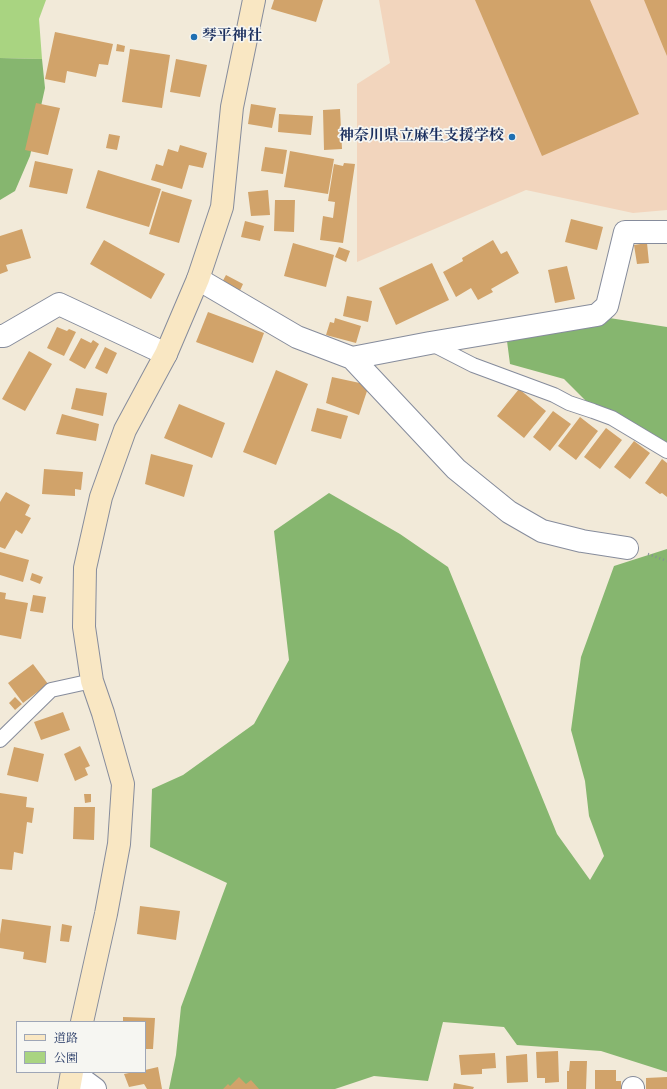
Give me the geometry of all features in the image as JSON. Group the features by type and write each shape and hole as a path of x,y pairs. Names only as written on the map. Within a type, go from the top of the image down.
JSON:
{"street":[{"path":"82,1021 106,914 119,844 123,784 103,713 92,681 84,628 85,568 101,497 125,430 166,354 198,279 222,207 232,107 254,0"},
{"path":"352,358 430,343 597,315 607,306 625,232 667,232"},
{"path":"198,279 298,337 352,358 456,469 509,512 542,531 582,541 628,548"},
{"path":"0,336 4,336 60,304 166,354"},
{"path":"69,1089 72,1073"},
{"path":"73,1073 95,1089"}],"lane":[{"path":"430,343 473,365 554,395 569,403 612,418 667,451"},
{"path":"0,740 51,690 92,681"}],"shaded area":[{"name":"神奈川県立麻生支援学校","path":"379,0 667,0 667,210 633,213 526,190 357,262 357,84 390,63"}],"green space":[{"path":"0,0 46,0 39,19 42,59 0,58"},
{"path":"0,58 42,59 45,88 30,156 15,191 0,200"},
{"path":"603,317 667,327 667,449 599,414 564,379 510,364 507,341"},
{"path":"329,493 400,534 448,567 557,834 590,880 604,856 589,816 585,781 571,730 581,657 614,566 667,549 667,1072 601,1051 517,1045 504,1027 443,1022 428,1081 374,1076 335,1089 169,1089 176,1055 181,1007 227,883 150,847 152,789 183,775 254,724 289,660 274,531"}],"building":[{"path":"274,0 323,0 316,22 271,9"},
{"path":"475,0 590,0 639,114 542,156"},
{"path":"644,0 667,0 667,56 664,49"},
{"path":"55,32 113,44 108,65 99,64 96,77 67,71 65,83 45,79"},
{"path":"117,44 125,46 124,52 116,51"},
{"path":"130,49 170,55 162,108 122,102"},
{"path":"176,59 207,65 200,97 170,92"},
{"path":"36,103 60,108 48,155 25,150"},
{"path":"251,104 276,108 272,128 248,124"},
{"path":"340,109 342,149 324,150 323,110"},
{"path":"279,114 313,116 311,135 278,132"},
{"path":"109,134 120,136 117,150 106,148"},
{"path":"180,145 207,153 203,168 189,165 182,189 151,180 156,164 163,166 168,149 178,152"},
{"path":"265,147 287,150 283,174 261,171"},
{"path":"290,151 334,159 328,194 284,187"},
{"path":"35,161 73,169 67,194 29,187"},
{"path":"344,163 355,164 343,243 320,240 323,216 333,218 335,202 328,201 334,164 343,166"},
{"path":"98,170 161,189 149,227 86,208"},
{"path":"268,190 270,215 251,216 248,192"},
{"path":"162,191 192,200 179,243 149,234"},
{"path":"275,200 295,200 294,232 274,231"},
{"path":"571,219 603,227 597,250 565,242"},
{"path":"245,221 264,226 260,241 241,237"},
{"path":"22,229 31,258 6,265 8,271 0,274 0,236"},
{"path":"104,240 165,274 151,299 90,264"},
{"path":"493,240 501,254 507,251 519,273 491,289 493,292 478,300 471,288 456,297 443,272 463,261 462,258"},
{"path":"293,243 334,255 326,287 284,276"},
{"path":"647,243 649,263 637,264 634,245"},
{"path":"339,247 350,251 346,262 335,257"},
{"path":"432,263 449,300 396,325 379,288"},
{"path":"567,266 575,299 555,303 548,270"},
{"path":"226,275 243,284 238,295 220,286"},
{"path":"347,296 372,301 368,322 343,316"},
{"path":"208,312 264,333 253,363 196,342"},
{"path":"335,318 361,326 356,343 326,335 330,322 334,323"},
{"path":"57,327 67,331 69,329 76,332 64,356 47,348"},
{"path":"81,338 91,343 93,340 99,344 85,369 69,360"},
{"path":"105,347 117,353 107,374 95,368"},
{"path":"29,351 52,364 25,411 2,399"},
{"path":"276,370 308,384 276,465 243,452"},
{"path":"332,377 369,385 359,415 326,403"},
{"path":"76,388 107,393 103,416 71,409"},
{"path":"519,389 546,411 524,438 497,416"},
{"path":"179,404 225,423 212,458 164,438"},
{"path":"317,408 348,416 341,439 311,431"},
{"path":"553,411 571,424 550,451 533,437"},
{"path":"62,414 99,424 96,441 56,434"},
{"path":"580,417 598,431 576,460 558,446"},
{"path":"606,428 622,440 600,469 584,457"},
{"path":"634,441 650,453 630,479 614,467"},
{"path":"151,454 193,465 184,497 145,484"},
{"path":"662,459 667,463 667,497 662,493 660,494 645,483"},
{"path":"44,469 83,472 81,490 75,489 75,496 42,494"},
{"path":"6,492 30,505 25,515 31,518 22,534 16,530 5,549 0,547 0,502"},
{"path":"0,552 29,560 23,582 0,575"},
{"path":"32,573 43,577 40,584 30,580"},
{"path":"0,592 6,593 5,599 28,603 21,639 0,635"},
{"path":"33,595 46,597 43,613 30,611"},
{"path":"33,664 48,684 23,703 8,683"},
{"path":"15,697 22,704 15,710 9,703"},
{"path":"63,712 70,730 41,740 34,722"},
{"path":"80,746 90,766 85,768 88,775 75,781 64,754"},
{"path":"14,747 44,754 38,782 7,775"},
{"path":"0,793 27,797 26,807 34,808 32,823 27,822 23,854 14,852 12,870 0,869"},
{"path":"84,794 91,794 91,802 85,803"},
{"path":"74,807 95,807 94,840 73,839"},
{"path":"140,906 180,911 176,940 137,934"},
{"path":"2,919 51,926 46,963 23,959 24,952 0,948"},
{"path":"62,924 72,926 69,942 60,941"},
{"path":"123,1017 155,1018 153,1049 146,1049 146,1021 123,1021"},
{"path":"558,1051 559,1082 545,1083 545,1078 537,1078 536,1052"},
{"path":"495,1053 496,1068 482,1069 482,1074 461,1075 459,1055"},
{"path":"527,1054 528,1082 507,1083 506,1056"},
{"path":"570,1061 587,1061 586,1089 567,1089 567,1071 569,1071"},
{"path":"158,1067 162,1089 147,1089 144,1084 129,1087 124,1074 146,1073 146,1070"},
{"path":"595,1070 616,1070 616,1081 621,1081 621,1089 595,1089"},
{"path":"239,1077 246,1084 251,1080 259,1089 223,1089 228,1084 230,1086"},
{"path":"667,1077 667,1089 646,1089 646,1078"},
{"path":"454,1083 474,1087 473,1089 453,1089"}],"place":[{"name":"琴平神社","path":"194,37"},
{"name":"神奈川県立麻生支援学校","path":"512,137"}]}
